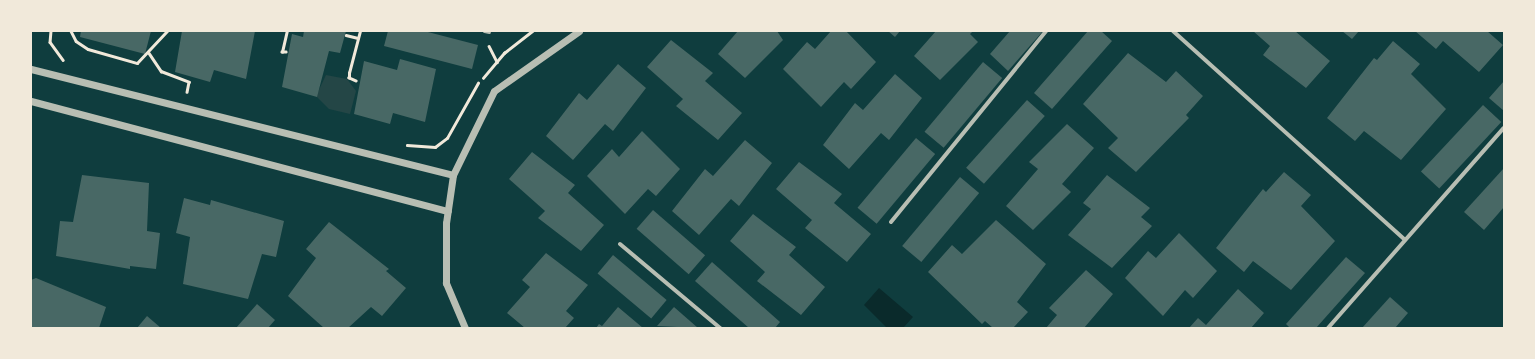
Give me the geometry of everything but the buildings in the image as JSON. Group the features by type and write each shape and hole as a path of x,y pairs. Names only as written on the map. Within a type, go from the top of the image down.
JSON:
{"street":[{"path":"465,328 446,283 448,211 453,175 494,91 579,31"},
{"path":"891,222 1046,31"},
{"path":"1173,31 1405,240"},
{"path":"31,69 453,175"},
{"path":"31,101 448,211"},
{"path":"1328,328 1504,128"},
{"path":"620,244 720,328"}],"lane":[{"path":"484,31 489,32"}],"path":[{"path":"50,31 50,42 66,62"},
{"path":"71,31 76,41 88,49 130,61 141,62 167,31"},
{"path":"286,52 282,52 287,31"},
{"path":"356,81 349,78 349,73 360,31"},
{"path":"400,143 423,149 435,147 448,138 478,83 497,62 532,31"},
{"path":"346,34 358,38"},
{"path":"486,42 497,62"},
{"path":"149,53 161,71 189,82 186,93"},
{"path":"179,91 194,95"}],"shaded area":[{"path":"326,75 347,79 356,91 350,114 329,109 316,96"},
{"path":"879,288 913,317 903,328 887,328 864,305"}]}
